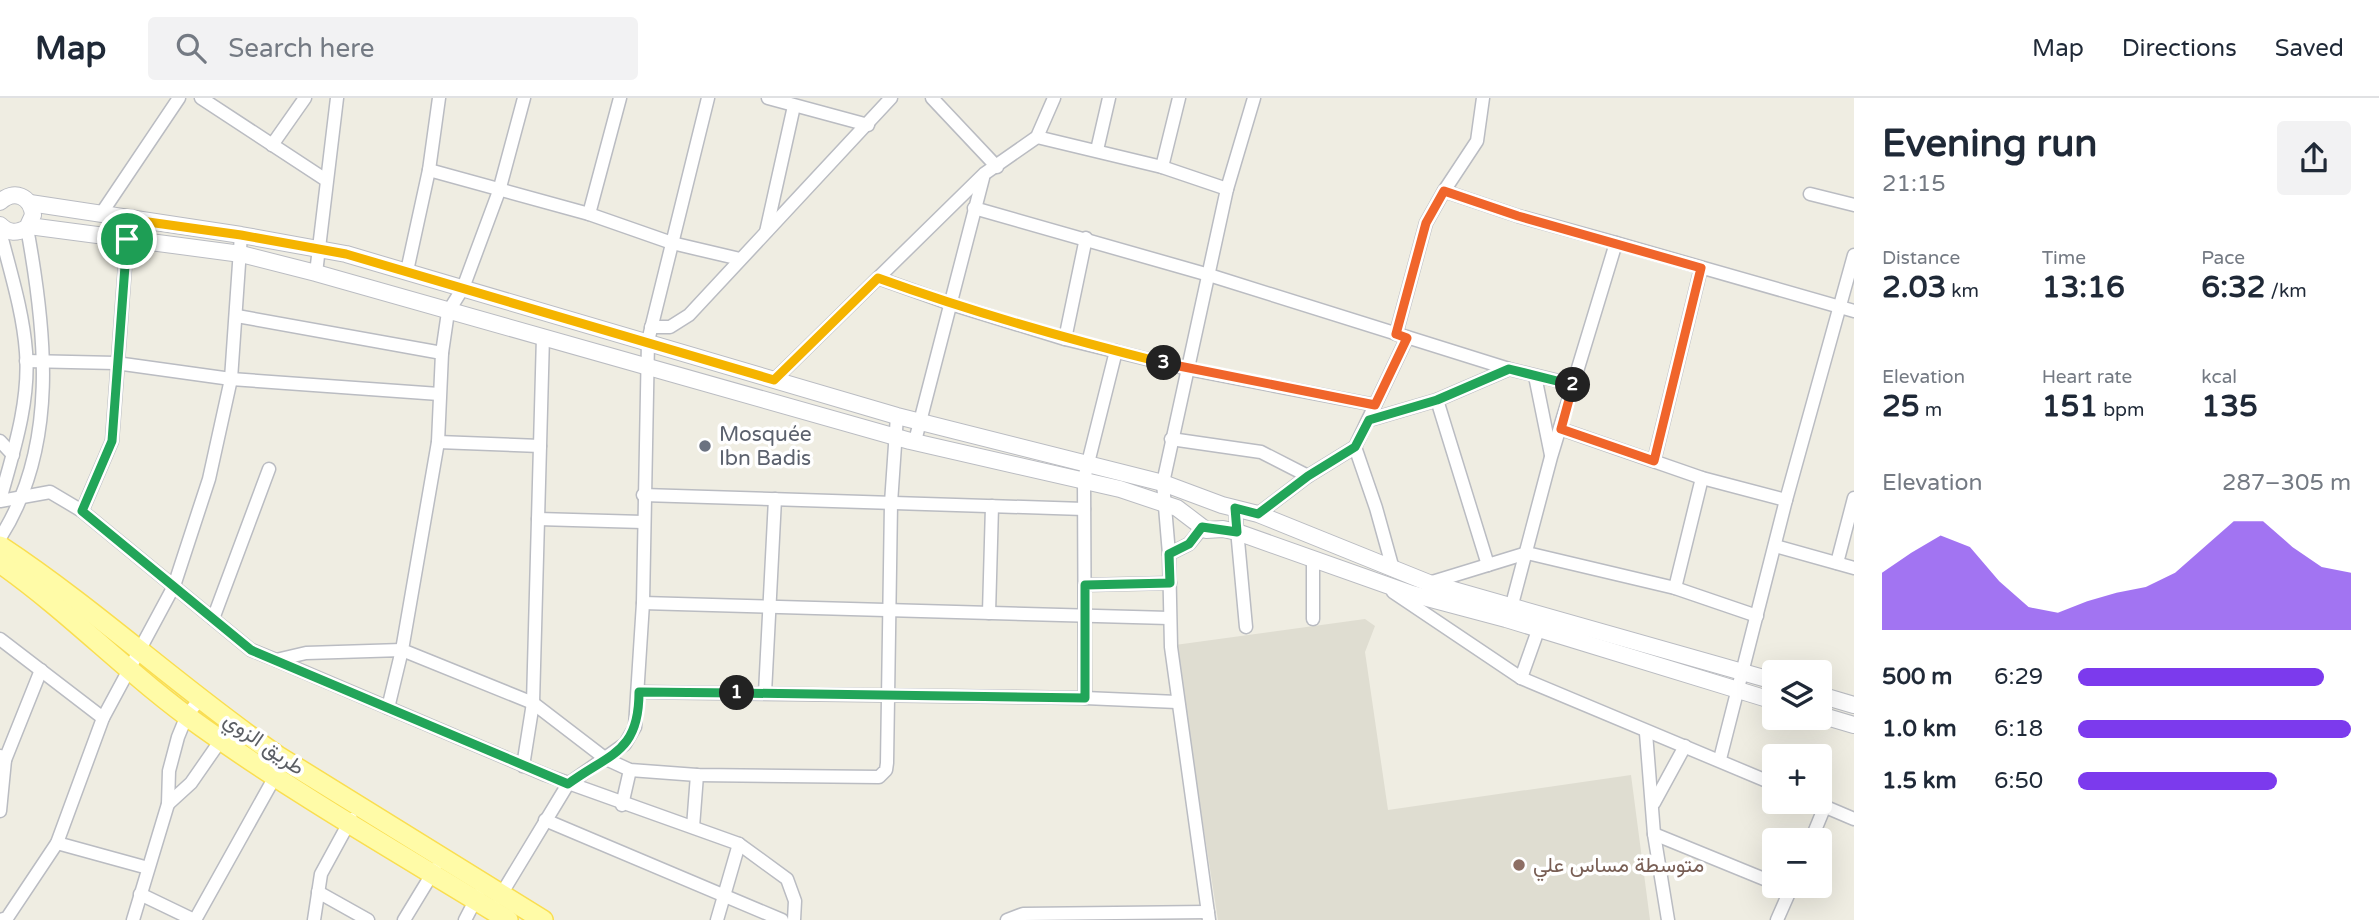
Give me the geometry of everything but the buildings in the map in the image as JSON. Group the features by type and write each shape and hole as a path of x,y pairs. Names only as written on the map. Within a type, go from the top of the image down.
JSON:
{"main road":[{"name":"طريق الزوي","path":"0,546 47,577 140,649 200,699 227,733"},
{"name":"طريق الزوي","path":"0,563 68,614 187,715 227,733 279,769 493,901 543,920"}],"street":[{"path":"101,214 179,98"},
{"path":"201,98 326,180"},
{"path":"272,145 305,98"},
{"path":"316,273 337,98"},
{"path":"407,271 429,170 439,98"},
{"path":"388,708 402,650 438,442 442,354 448,312 463,288 499,191 524,98"},
{"path":"589,214 620,98"},
{"path":"465,920 493,901 568,784 606,759 632,735 638,718 643,603 645,367 671,243 708,98"},
{"path":"768,98 868,125"},
{"path":"650,334 680,322 891,98"},
{"path":"932,98 997,167"},
{"path":"774,380 984,174 1037,137 1054,98"},
{"path":"1097,150 1109,98"},
{"path":"1163,167 1179,98"},
{"path":"1007,920 1023,914 1209,916 1177,702 1169,618 1169,554 1162,502 1163,483 1227,189 1254,98"},
{"path":"1258,514 1308,476 1355,447 1369,420 1402,336 1426,223 1477,141 1483,98"},
{"path":"766,232 794,106"},
{"path":"1037,137 1163,167 1227,189"},
{"path":"429,170 589,214 671,243 740,259"},
{"path":"915,442 984,174"},
{"path":"1444,191 1854,312"},
{"path":"1810,194 1854,205"},
{"path":"1,200 14,195 30,203 320,249 650,334 774,380 1086,472 1185,512 1202,527 1237,532 1455,607 1510,612"},
{"path":"0,538 24,497 42,407 44,360 40,304 28,227 33,215 30,203"},
{"path":"974,208 1209,275 1509,369 1575,385"},
{"path":"82,511 112,441 127,239 134,220"},
{"path":"0,225 12,232 28,227 241,254 543,336 915,442 1163,483 1258,514 1393,569 1510,612 1762,697"},
{"path":"0,231 11,272 26,361 13,455 0,500 50,492 82,511 251,650 568,784 739,844 787,879 795,901 794,920"},
{"path":"7,919 57,843 103,718 174,586 209,479 231,379 241,235"},
{"path":"1065,339 1086,238"},
{"path":"1510,612 1551,457 1616,243"},
{"path":"1720,759 1745,672 1786,500 1854,255"},
{"path":"1654,461 1701,268"},
{"path":"878,278 1065,339 1188,369 1375,405"},
{"path":"236,316 442,354"},
{"path":"523,766 533,703 543,336"},
{"path":"1085,698 1086,472 1116,351"},
{"path":"26,361 116,363 231,379 439,394"},
{"path":"1369,420 1437,400 1509,369"},
{"path":"1535,376 1551,457"},
{"path":"1437,400 1489,565"},
{"path":"276,660 306,653 402,650 533,703 606,759 630,770 697,775 879,777 886,770 891,503 897,416"},
{"path":"1561,429 1702,478 1786,500"},
{"path":"1171,439 1261,452 1308,476"},
{"path":"0,442 13,455"},
{"path":"438,442 540,446"},
{"path":"1355,447 1393,569"},
{"path":"213,619 269,469"},
{"path":"1675,588 1702,478"},
{"path":"643,495 1084,509"},
{"path":"765,693 775,499"},
{"path":"1837,563 1854,500"},
{"path":"989,613 992,506"},
{"path":"1235,508 1246,627"},
{"path":"538,519 643,522"},
{"path":"1169,554 1189,544 1202,527"},
{"path":"1775,546 1854,568"},
{"path":"1429,583 1527,553 1675,588 1757,616"},
{"path":"1313,560 1313,619"},
{"path":"1085,585 1170,583"},
{"path":"1382,583 1521,678 1646,733 1720,759 1762,778"},
{"path":"643,603 1169,618"},
{"path":"1521,678 1541,622"},
{"path":"1541,622 1762,677"},
{"path":"0,639 103,718"},
{"path":"0,811 2,758 41,670"},
{"path":"639,692 889,694 1177,702"},
{"path":"132,920 168,804 169,771 187,715 200,699"},
{"path":"1832,699 1854,705"},
{"path":"1832,719 1854,725"},
{"path":"168,804 191,783 227,733"},
{"path":"1646,733 1645,750 1654,803 1654,834 1668,920"},
{"path":"1654,803 1685,746"},
{"path":"140,894 195,920 279,769"},
{"path":"622,805 630,770"},
{"path":"693,827 697,775"},
{"path":"1832,809 1854,819"},
{"path":"314,920 321,874 354,814"},
{"path":"545,820 725,893 782,920"},
{"path":"1654,834 1762,878"},
{"path":"57,843 148,868"},
{"path":"717,920 739,844"},
{"path":"404,920 437,865"},
{"path":"317,892 368,920"},
{"path":"1777,920 1784,898"}],"shaded area":[{"path":"1365,619 1375,626 1365,652 1388,810 1631,775 1650,920 1218,920 1175,645"}],"place":[{"name":"Mosquée Ibn Badis","path":"705,446"},
{"name":"متوسطة مساس علي","path":"1519,865"}],"route":[{"path":"1444,191 1518,216 1640,248 1701,268 1654,461 1561,429 1575,385 1509,369 1437,400 1369,420 1355,447 1308,476 1258,514 1235,508 1237,532 1206,530 1202,527 1189,544 1169,554 1170,583 1085,585 1085,698 639,692 638,718 630,740 568,784 251,650 82,511 112,441 127,239 134,220 241,235 346,254 774,380 878,278 1065,339 1188,369 1375,405 1407,338 1396,334 1426,223 1444,191"}]}
